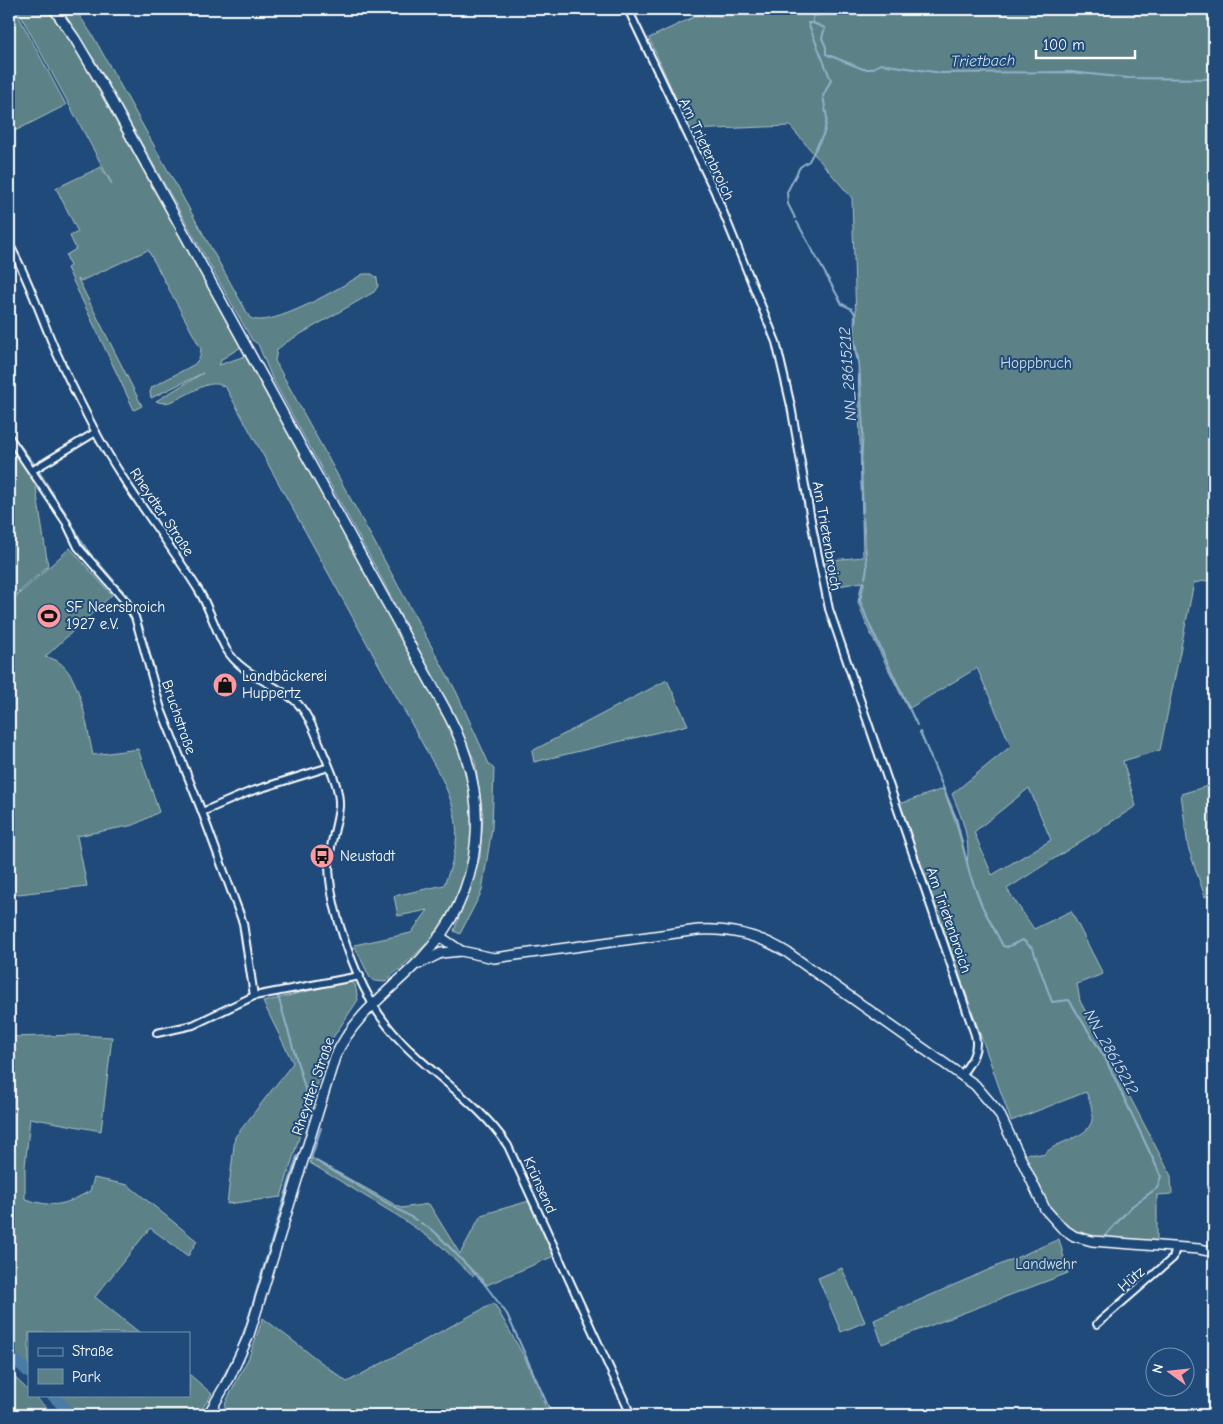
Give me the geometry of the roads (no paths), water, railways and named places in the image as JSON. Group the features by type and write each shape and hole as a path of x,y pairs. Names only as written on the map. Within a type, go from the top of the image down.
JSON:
{"main road":[{"path":"54,9 79,45 106,91 440,700 463,746 472,770 477,802 476,842 463,891 439,936 406,972 372,1003"},
{"path":"439,936 461,951 483,957 500,958 684,931 716,930 740,933 764,941 785,951 962,1074 981,1090 999,1113 1045,1209 1062,1228 1088,1240 1214,1252"},
{"path":"406,972 438,954 461,951"},
{"name":"Rheydter Straße","path":"208,1415 230,1377 246,1341 335,1057 351,1028 372,1003"},
{"path":"1176,1248 1187,1243 1205,1244 1214,1248"}],"street":[{"name":"Am Trietenbroich","path":"628,9 715,192 776,342 792,406 814,541 829,609 975,1035 975,1053 962,1074"},
{"name":"Rheydter Straße","path":"9,244 31,286 55,350 96,432 124,481 200,592 228,652 244,668 298,703 329,767 339,803 330,848 330,881 337,912 360,976 372,1003"},
{"path":"33,470 96,432"},
{"name":"Bruchstraße","path":"9,437 33,470 66,522 78,547 130,607 142,639 161,709 202,812 244,929 254,996"},
{"path":"202,812 255,789 329,767"},
{"path":"157,1033 176,1031 199,1023 254,996 360,976"},
{"name":"Krünsend","path":"372,1003 412,1053 487,1120 505,1141 631,1415"},
{"name":"Hütz","path":"1096,1324 1172,1258 1176,1248"}],"waterway":[{"name":"Trietbach","path":"835,9 832,13 813,16 813,23 825,28 822,38 826,47 826,54 863,69 871,69 881,64 941,73 1071,72 1128,78 1214,79"},
{"name":"NN_28615212","path":"795,218 788,204 787,192 800,167 809,161 824,133 827,118 823,96 831,80 808,23 813,23"},
{"name":"NN_28615212","path":"797,222 842,304 852,309 855,314 854,339 859,364 863,430 861,465 863,512"},
{"path":"9,431 35,465"},
{"path":"38,470 58,502"},
{"path":"61,506 92,556"},
{"name":"NN_28615212","path":"863,518 867,568 865,578"},
{"path":"96,560 114,581"},
{"name":"NN_28615212","path":"864,582 860,601 917,725"},
{"path":"117,585 123,591"},
{"path":"126,594 136,609"},
{"path":"138,615 141,623"},
{"path":"142,625 145,637"},
{"path":"147,642 150,654"},
{"path":"151,657 154,669"},
{"path":"155,674 157,683"},
{"path":"160,694 171,725"},
{"name":"NN_28615212","path":"920,732 956,818 970,875 982,906 1003,946 1007,947 1023,940 1033,949 1052,1002 1069,1000 1105,1058 1161,1176 1157,1188 1132,1206 1103,1238"},
{"path":"199,795 205,809"},
{"path":"207,815 219,848"},
{"path":"223,858 235,892"},
{"path":"239,902 245,916"},
{"path":"278,996 311,1109"},
{"path":"311,1159 321,1128"},
{"path":"220,1384 237,1350 246,1326 297,1156"},
{"path":"316,1161 416,1220"},
{"path":"421,1223 435,1232 483,1282 507,1314 552,1415"},
{"path":"9,1354 28,1372"},
{"path":"53,1396 72,1415"},
{"path":"201,1415 210,1402"}],"place":[{"name":"SF Neersbroich 1927 e.V.","path":"49,616"},
{"name":"Landbäckerei Huppertz","path":"225,685"},
{"name":"Neustadt","path":"322,856"}],"park label":[{"name":"Hoppbruch","path":"1036,363"},
{"name":"Landwehr","path":"1046,1264"}]}
